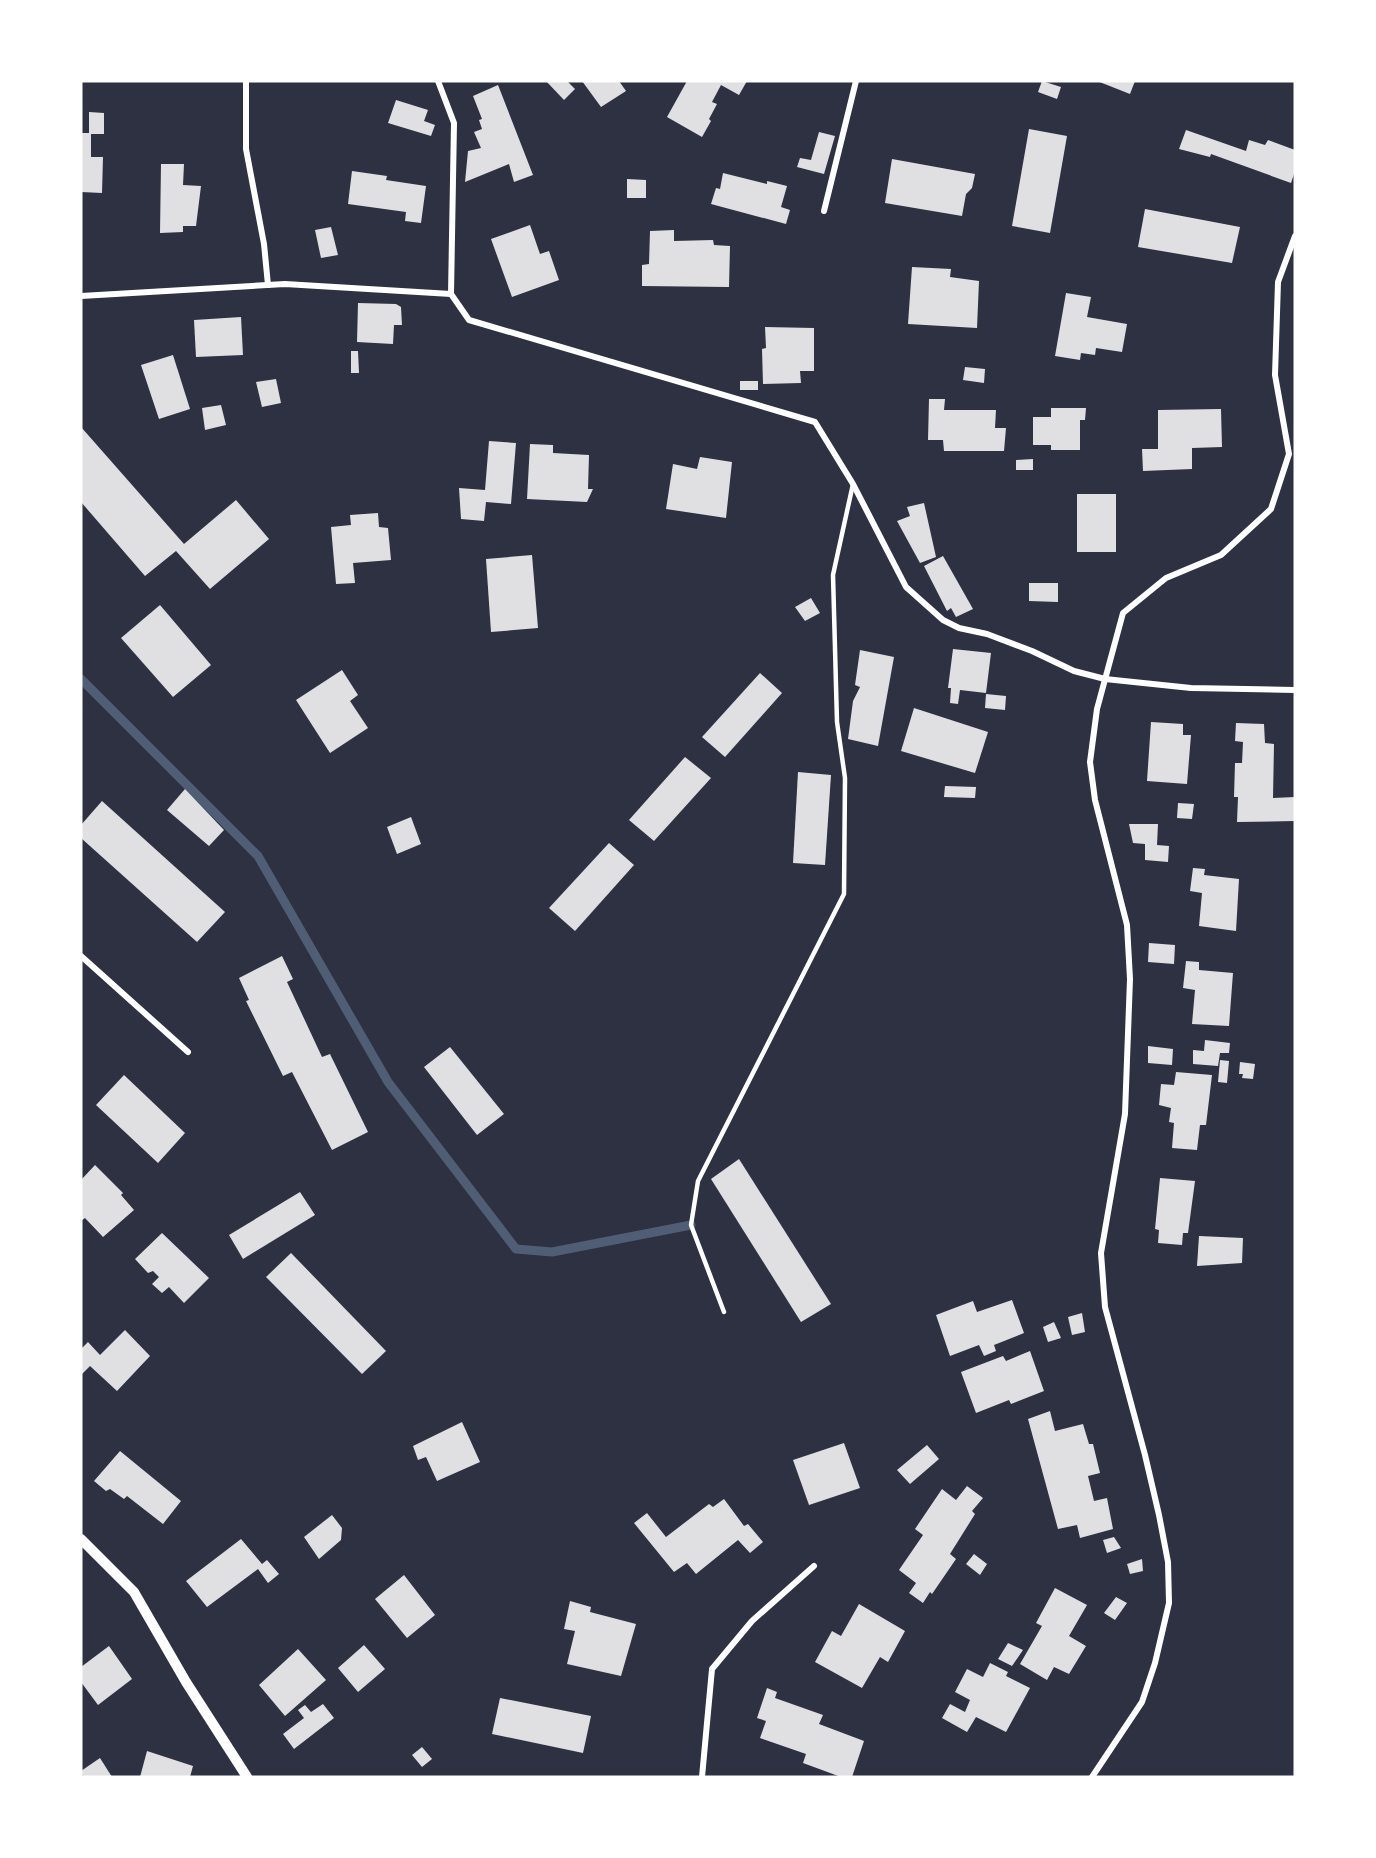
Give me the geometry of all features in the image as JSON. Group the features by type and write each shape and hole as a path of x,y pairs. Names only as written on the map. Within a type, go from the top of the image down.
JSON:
{"street":[{"path":"246,81 246,149 264,244 268,285"},
{"path":"438,81 454,123 450,294 469,320 815,422 853,484 906,587 943,620 959,628 987,634 1032,651 1074,671 1105,679 1191,688 1295,690"},
{"path":"824,212 856,81"},
{"path":"1092,1777 1142,1702 1155,1663 1169,1603 1168,1562 1145,1455 1105,1307 1101,1253 1125,1114 1130,979 1127,925 1095,800 1090,762 1097,709 1123,613 1166,578 1221,555 1271,509 1289,454 1275,375 1278,282 1295,236"},
{"path":"81,296 268,285 450,294"},
{"path":"81,956 188,1052"},
{"path":"81,1539 134,1592 186,1682 247,1777"},
{"path":"702,1777 712,1669 752,1622 814,1566"}],"lane":[{"path":"724,1312 691,1225 698,1181 844,894 845,778 837,722 833,575 853,484"}],"building":[{"path":"546,81 567,81 575,89 564,100"},
{"path":"582,81 619,81 626,91 601,107"},
{"path":"687,81 747,81 739,95 721,85 712,102 717,104 709,119 711,121 702,137 667,117"},
{"path":"1042,81 1061,87 1057,99 1038,92"},
{"path":"1097,81 1135,81 1130,94"},
{"path":"498,85 533,175 514,182 509,164 465,182 468,151 481,148 474,132 482,129 479,120 482,119 473,96"},
{"path":"396,100 428,110 424,121 435,125 431,136 388,123"},
{"path":"89,112 104,113 104,134 91,134 91,157 103,157 102,193 81,192 81,133 89,133"},
{"path":"1029,129 1067,136 1050,233 1012,226"},
{"path":"1186,130 1246,151 1249,140 1265,145 1268,140 1295,150 1295,171 1291,183 1211,154 1210,157 1179,149"},
{"path":"819,132 835,136 824,174 797,167 800,158 811,160"},
{"path":"892,159 975,174 972,188 966,194 962,216 885,203"},
{"path":"161,164 184,164 183,185 201,186 196,226 183,226 183,232 160,233"},
{"path":"352,171 387,176 386,180 426,186 421,223 405,221 406,212 348,204"},
{"path":"723,173 767,184 767,181 787,186 781,207 790,210 786,224 711,204 716,188 720,189"},
{"path":"627,179 646,180 646,198 627,198"},
{"path":"1145,209 1240,227 1232,263 1138,247"},
{"path":"530,225 540,254 549,251 559,280 512,297 491,239"},
{"path":"331,227 338,255 321,258 315,230"},
{"path":"674,230 674,241 713,240 714,245 730,246 729,287 642,286 642,265 649,264 650,231"},
{"path":"912,267 951,269 950,277 979,281 977,328 908,324"},
{"path":"1066,293 1091,297 1087,317 1127,324 1122,352 1096,348 1095,355 1081,353 1080,360 1055,356"},
{"path":"358,303 396,304 401,307 402,325 394,325 393,344 357,342"},
{"path":"241,317 243,355 196,357 194,320"},
{"path":"765,327 814,328 814,371 800,371 801,383 763,384 762,349 766,348"},
{"path":"351,351 358,351 359,373 351,373"},
{"path":"173,355 190,409 159,419 141,365"},
{"path":"965,367 985,369 984,383 963,380"},
{"path":"276,379 281,403 262,407 256,382"},
{"path":"740,381 758,381 758,390 740,390"},
{"path":"929,399 945,399 944,410 996,410 995,428 1006,428 1004,451 944,451 943,440 928,440"},
{"path":"221,405 226,425 205,430 202,408"},
{"path":"1051,408 1086,408 1085,420 1080,420 1080,450 1051,450 1051,445 1033,445 1033,417 1051,417"},
{"path":"1221,409 1222,447 1192,448 1192,469 1143,471 1142,449 1158,449 1158,410"},
{"path":"81,427 184,544 236,500 269,539 210,589 176,551 145,576 81,502"},
{"path":"489,441 516,443 511,504 486,502 484,521 461,519 459,488 485,490"},
{"path":"530,444 553,445 553,453 589,455 588,489 593,489 587,502 527,499"},
{"path":"700,457 732,462 726,518 666,509 673,464 697,469"},
{"path":"1033,459 1033,470 1016,470 1016,460"},
{"path":"1077,494 1116,494 1116,552 1077,552"},
{"path":"924,503 936,557 920,563 897,521 910,516 907,507"},
{"path":"378,513 379,527 388,528 391,560 353,563 355,583 336,584 331,527 351,525 350,515"},
{"path":"532,555 538,628 491,632 486,559"},
{"path":"943,556 973,609 956,617 951,608 947,611 924,566"},
{"path":"1029,583 1058,583 1058,602 1029,601"},
{"path":"811,598 820,613 805,621 795,607"},
{"path":"160,605 211,665 173,697 121,638"},
{"path":"953,649 991,653 986,693 960,690 958,704 950,703 951,688 948,688"},
{"path":"860,650 894,657 878,746 848,739 853,701 860,687 855,685"},
{"path":"342,670 358,695 350,701 368,728 330,753 296,700"},
{"path":"760,673 782,693 725,757 702,737"},
{"path":"986,694 1006,696 1005,710 985,708"},
{"path":"914,708 988,732 975,773 901,751"},
{"path":"1151,722 1183,724 1183,735 1191,735 1187,784 1147,781"},
{"path":"1236,723 1264,724 1265,743 1274,744 1273,798 1295,797 1295,821 1237,822 1238,797 1234,797 1235,763 1242,763 1243,742 1235,741"},
{"path":"685,757 711,778 654,841 629,820"},
{"path":"798,772 831,775 825,865 793,863"},
{"path":"945,786 976,787 975,798 944,797"},
{"path":"185,789 224,830 209,846 167,810"},
{"path":"102,801 225,912 197,942 81,838 81,825"},
{"path":"1178,803 1194,804 1192,819 1177,818"},
{"path":"411,817 421,844 397,854 387,827"},
{"path":"1129,824 1158,824 1157,845 1169,846 1168,862 1145,860 1145,844 1133,843"},
{"path":"609,843 634,865 575,931 549,908"},
{"path":"1193,868 1205,869 1204,875 1239,879 1236,931 1199,926 1202,893 1190,891"},
{"path":"1149,943 1175,945 1174,964 1148,962"},
{"path":"282,956 293,979 287,982 322,1057 330,1054 368,1132 332,1150 292,1072 283,1076 246,1001 249,1000 239,978"},
{"path":"1186,961 1199,962 1199,970 1233,973 1229,1026 1192,1024 1195,990 1183,988"},
{"path":"1205,1040 1230,1043 1229,1053 1220,1053 1218,1066 1193,1064 1193,1050 1204,1051"},
{"path":"1148,1046 1173,1049 1172,1065 1148,1063"},
{"path":"450,1047 504,1114 477,1135 424,1067"},
{"path":"1220,1060 1229,1061 1227,1083 1218,1082"},
{"path":"1240,1062 1255,1064 1253,1079 1242,1078 1243,1074 1239,1074"},
{"path":"1176,1072 1212,1075 1206,1125 1200,1125 1197,1150 1172,1148 1174,1123 1169,1122 1171,1108 1159,1105 1161,1084 1174,1085"},
{"path":"124,1075 185,1133 158,1163 96,1105"},
{"path":"739,1159 831,1304 801,1322 711,1179"},
{"path":"95,1165 123,1193 121,1195 134,1210 103,1237 85,1218 81,1221 81,1180"},
{"path":"1160,1178 1195,1181 1188,1233 1183,1233 1182,1245 1158,1243 1159,1230 1155,1229"},
{"path":"300,1192 315,1215 243,1259 229,1235"},
{"path":"162,1233 209,1278 184,1303 169,1287 162,1293 152,1284 159,1277 153,1271 148,1273 135,1259"},
{"path":"1199,1236 1243,1238 1242,1263 1197,1266"},
{"path":"291,1253 386,1351 362,1374 266,1277"},
{"path":"1012,1300 1024,1333 994,1345 996,1351 984,1356 979,1345 950,1356 936,1315 973,1301 977,1312"},
{"path":"1082,1313 1085,1332 1072,1335 1068,1317"},
{"path":"1054,1322 1061,1338 1048,1342 1043,1327"},
{"path":"125,1330 150,1356 117,1391 90,1366 81,1375 81,1349 88,1342 100,1355"},
{"path":"1030,1351 1044,1391 1011,1404 1009,1400 976,1413 961,1372 1003,1356 1006,1361"},
{"path":"1050,1411 1055,1431 1083,1424 1089,1444 1093,1444 1100,1473 1088,1476 1094,1501 1107,1498 1113,1529 1080,1538 1077,1525 1058,1529 1028,1419"},
{"path":"462,1422 480,1462 437,1481 426,1457 418,1460 413,1446"},
{"path":"844,1443 860,1488 809,1505 793,1460"},
{"path":"927,1445 939,1459 910,1484 897,1470"},
{"path":"120,1451 181,1501 163,1524 127,1496 124,1499 110,1489 106,1491 94,1481"},
{"path":"967,1486 983,1498 972,1511 975,1514 950,1554 956,1559 932,1594 930,1592 923,1603 909,1593 916,1583 899,1570 923,1535 915,1529 942,1489 956,1500"},
{"path":"724,1499 744,1526 748,1524 763,1542 750,1553 738,1540 696,1574 687,1563 674,1572 634,1523 647,1513 666,1537 709,1504 713,1507"},
{"path":"332,1515 342,1528 341,1540 319,1559 304,1537"},
{"path":"1114,1537 1121,1548 1107,1553 1103,1540"},
{"path":"241,1539 262,1564 267,1560 279,1574 268,1583 258,1569 207,1607 186,1581"},
{"path":"974,1554 987,1564 980,1575 966,1564"},
{"path":"1142,1559 1143,1571 1130,1574 1127,1564"},
{"path":"404,1575 435,1615 407,1638 375,1599"},
{"path":"1055,1588 1087,1605 1069,1636 1086,1646 1069,1674 1054,1667 1047,1680 1020,1664 1042,1626 1036,1623"},
{"path":"1116,1597 1127,1603 1115,1620 1104,1613"},
{"path":"570,1601 591,1607 590,1612 636,1624 621,1676 567,1664 575,1631 564,1629"},
{"path":"859,1604 905,1631 888,1662 880,1657 862,1688 815,1662 832,1631 841,1636"},
{"path":"1008,1643 1023,1650 1012,1666 998,1659"},
{"path":"364,1645 385,1669 358,1692 338,1668"},
{"path":"109,1646 132,1679 98,1705 81,1682 81,1667"},
{"path":"298,1649 326,1680 285,1716 259,1685"},
{"path":"990,1663 1008,1672 1006,1676 1030,1688 1006,1732 976,1717 967,1732 942,1718 950,1704 965,1712 970,1700 955,1692 967,1669 983,1677"},
{"path":"767,1688 777,1692 775,1698 823,1715 819,1724 864,1741 852,1777 841,1777 803,1763 806,1754 760,1738 766,1721 757,1718"},
{"path":"500,1698 591,1716 583,1753 492,1734"},
{"path":"323,1704 334,1718 294,1749 283,1734 304,1718 298,1710 305,1705 311,1712"},
{"path":"422,1747 432,1759 422,1767 412,1755"},
{"path":"147,1751 193,1766 190,1777 140,1777"},
{"path":"100,1758 112,1777 83,1777 81,1771"}],"waterway":[{"path":"81,679 258,856 388,1082 516,1249 552,1252 691,1225"}]}
